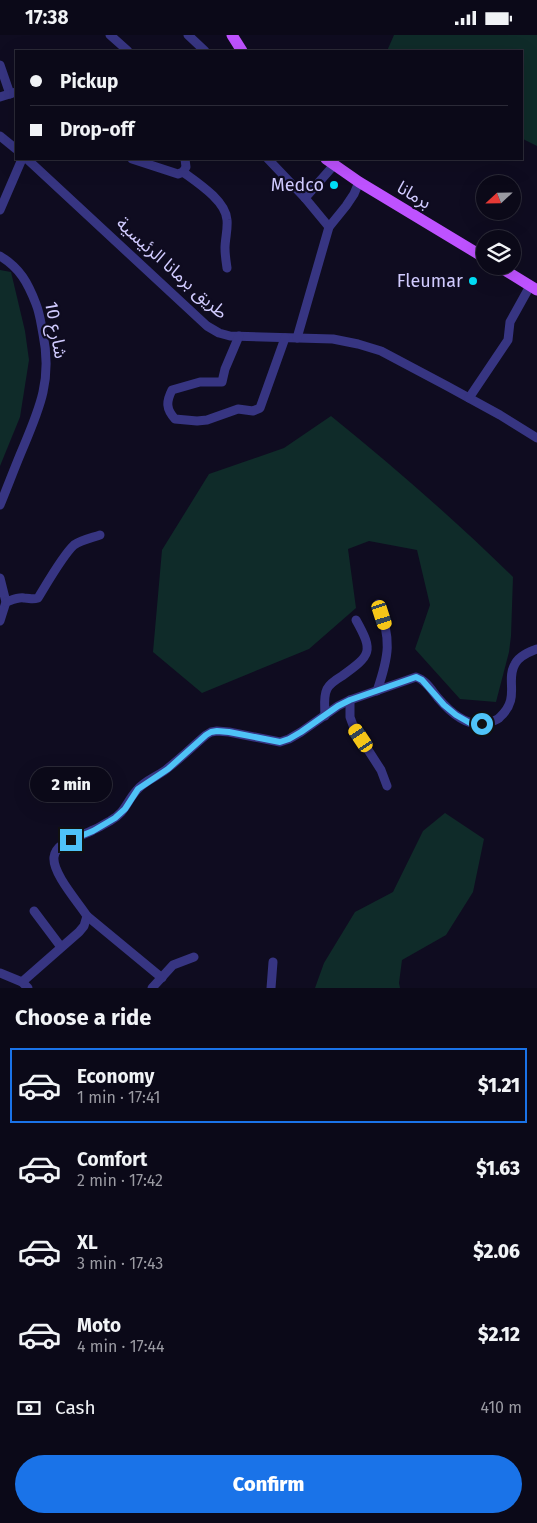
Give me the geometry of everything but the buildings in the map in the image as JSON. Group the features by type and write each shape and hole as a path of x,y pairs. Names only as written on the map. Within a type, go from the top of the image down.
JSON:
{"main road":[{"path":"232,35 241,50"},
{"name":"برمانا","path":"330,162 359,182 476,253"},
{"path":"513,275 534,288"}],"street":[{"path":"110,35 127,50"},
{"path":"188,35 204,50"},
{"path":"0,65 13,93 0,97"},
{"path":"0,136 15,148"},
{"path":"0,210 22,160"},
{"name":"طريق برمانا الرئيسية","path":"28,160 207,326 219,333 239,336 332,339 381,351 414,367 537,438"},
{"path":"135,160 178,174 183,172 186,167 185,160"},
{"path":"269,160 329,227"},
{"path":"305,198 330,162"},
{"path":"183,172 200,184 222,205 225,211 228,220 225,251 227,268"},
{"path":"297,338 329,227 346,206 359,182"},
{"name":"شارع 10","path":"0,256 12,263 26,283 39,312 47,350 45,385 41,403 0,505"},
{"path":"469,398 508,340 510,322 534,288"},
{"path":"239,336 225,369 222,382 200,382 172,390 168,398 169,412 175,419 197,421 238,409 253,411 260,408 285,338"},
{"path":"6,602 16,598 33,600 38,598 74,546 84,540 100,535"},
{"path":"0,578 6,602 0,621"},
{"path":"377,691 384,669 388,639 386,626 378,604"},
{"path":"325,716 325,699 328,688 360,663 366,655 368,646 356,620"},
{"path":"162,978 88,916 56,870 54,855 58,848 115,818 125,809 138,789 168,769 211,732 229,732 280,742 301,732 350,700 412,678 420,678 444,705 470,723 482,724 498,719 508,710 512,700 512,674 515,664 522,656 537,649"},
{"path":"350,700 350,717 354,728 381,769 387,786"},
{"path":"34,911 61,947"},
{"path":"0,973 25,985 61,947 79,932 88,916"},
{"path":"152,988 174,965 194,957"},
{"path":"271,988 273,962"}],"green space":[{"path":"394,35 537,35 537,146 523,139 523,50 387,50"},
{"path":"0,270 11,272 25,331 29,360 20,417 0,466"},
{"path":"331,416 424,494 513,577 509,652 496,702 460,699 415,649 430,605 417,550 369,541 348,549 356,608 309,649 202,693 153,652 162,550 209,474 284,448"},
{"path":"445,813 484,839 473,892 446,935 402,960 400,988 315,988 324,963 355,912 393,892 423,831"}],"place":[{"name":"Medco","path":"334,185"},
{"name":"Fleumar","path":"473,281"}],"route":[{"path":"71,840 93,831 115,818 125,809 138,789 168,769 211,732 229,732 280,742 301,732 338,706 350,700 416,677 420,678 437,698 456,715 470,723 482,724"}]}
